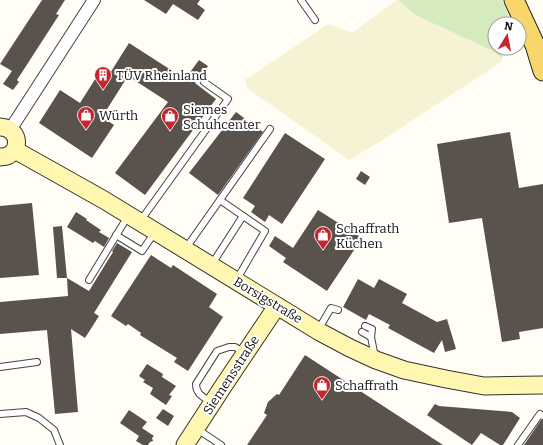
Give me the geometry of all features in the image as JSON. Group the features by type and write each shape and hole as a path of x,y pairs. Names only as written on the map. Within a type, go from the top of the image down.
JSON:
{"main road":[{"path":"514,0 537,44 543,71"}],"street":[{"path":"5,129 94,0"},
{"name":"Borsigstraße","path":"5,129 16,137 17,141 16,146 7,154 104,200 318,331 350,348 376,360 404,370 446,379 484,386 543,385"},
{"name":"Siemensstraße","path":"185,445 212,402 277,306"}],"lane":[{"path":"301,0 315,20"},
{"path":"89,280 116,235 134,218 228,99 204,82"},
{"path":"185,249 270,130"},
{"path":"220,200 265,231 236,281"},
{"path":"211,265 243,216"},
{"path":"116,235 142,252 155,231"},
{"path":"318,331 331,308 336,313"},
{"path":"365,326 372,330 371,337 376,360"},
{"path":"362,332 371,337"},
{"path":"212,402 199,394 196,389 196,384 217,351 223,348 235,347 245,353"},
{"path":"0,366 37,362"},
{"path":"0,414 26,412 39,418 54,430 60,445"},
{"path":"518,445 540,414 543,416"},
{"path":"196,428 221,445"}],"shaded area":[{"path":"399,0 415,15 487,48 487,56 499,56 502,58 501,62 381,141 349,160 247,88 245,80 328,24 352,33"}],"green space":[{"path":"399,0 502,0 508,16 487,16 487,48 415,15"}],"building":[{"path":"42,0 65,0 56,14 59,15 17,80 19,82 13,90 3,84 12,71 0,64"},
{"path":"144,0 200,0 197,4 205,10 198,20 173,4 166,14"},
{"path":"129,43 185,79 199,60 208,66 195,83 216,99 145,195 115,173 168,102 128,76 102,117 114,125 92,158 39,123 60,90 80,103 99,73 107,78"},
{"path":"236,112 263,132 218,195 189,173"},
{"path":"510,132 519,188 543,184 543,328 519,332 520,339 502,342 482,218 449,223 437,144"},
{"path":"285,133 325,159 282,224 269,215 265,222 251,212 255,206 243,198"},
{"path":"361,171 370,177 365,185 356,179"},
{"path":"32,203 39,275 0,278 0,206"},
{"name":"Schaffrath Küchen","path":"318,210 362,238 327,291 283,262 286,258 269,246 275,236 293,248"},
{"path":"76,212 101,230 99,232 109,238 104,247 95,241 93,243 67,227"},
{"path":"62,226 67,278 57,278 53,227"},
{"path":"117,243 132,252 94,313 99,316 85,338 71,329 78,412 55,414 47,330 0,334 0,302 68,296 67,278 89,291"},
{"path":"151,255 171,268 173,265 217,294 209,307 223,317 188,371 174,362 177,358 140,335 141,333 128,324 126,326 111,316"},
{"path":"358,279 374,288 379,279 407,294 402,303 437,322 447,319 456,349 445,352 442,340 434,353 388,328 390,325 369,314 366,320 343,307"},
{"name":"Schaffrath","path":"305,355 443,445 247,445 267,415 264,413 268,402 277,394 279,395"},
{"path":"147,364 163,374 162,377 176,386 169,395 172,396 166,405 150,394 153,388 143,382 145,380 139,376"},
{"path":"435,404 439,406 512,412 520,418 503,445 500,445 481,433 472,445 427,415"},
{"path":"163,409 174,416 168,426 156,418"},
{"path":"129,410 147,422 142,428 154,436 152,438 153,441 148,445 143,445 136,441 139,436 120,423"},
{"path":"541,420 543,420 543,445 524,445"}],"place":[{"name":"TÜV Rheinland","path":"103,90"},
{"name":"Würth","path":"86,130"},
{"name":"Siemes Schuhcenter","path":"170,131"},
{"name":"Schaffrath Küchen","path":"323,250"},
{"name":"Schaffrath","path":"322,400"}]}
